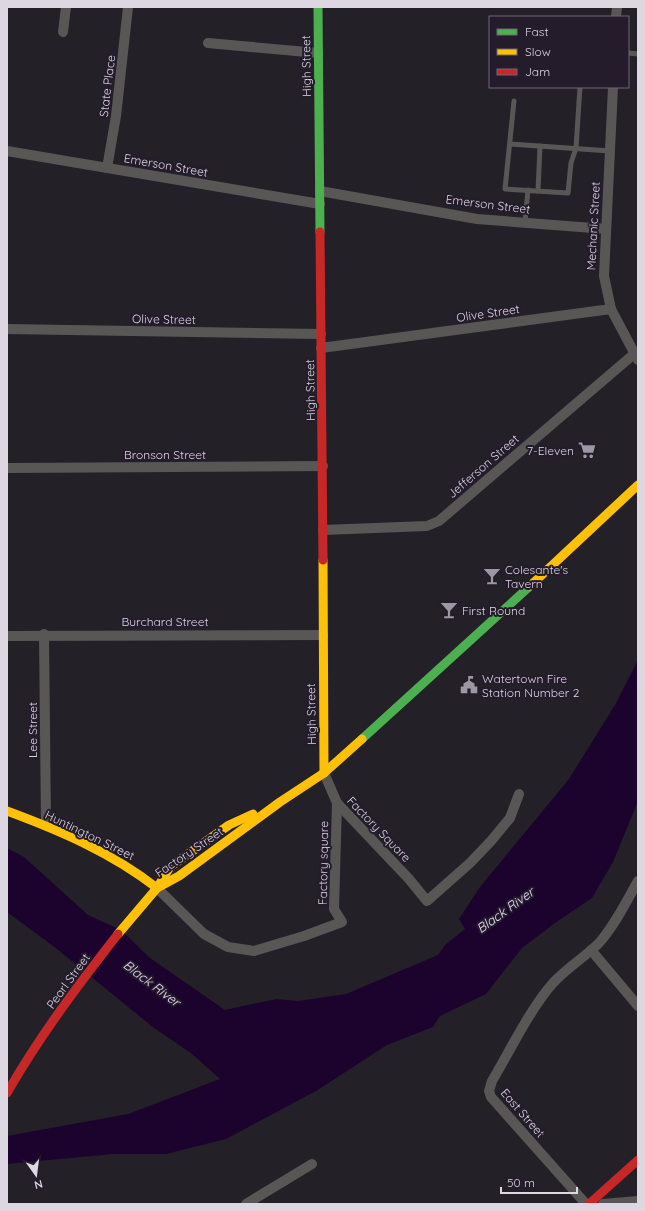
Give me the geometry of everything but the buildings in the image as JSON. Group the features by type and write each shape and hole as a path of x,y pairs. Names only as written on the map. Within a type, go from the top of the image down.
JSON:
{"street":[{"path":"63,32 66,7"},
{"name":"State Place","path":"107,168 116,116 128,7"},
{"name":"High Street","path":"318,7 323,466 324,773"},
{"path":"208,43 318,53"},
{"name":"Mechanic Street","path":"613,88 604,276 611,309 636,357"},
{"name":"Emerson Street","path":"7,151 320,204"},
{"name":"Emerson Street","path":"320,190 477,218 606,229"},
{"name":"Olive Street","path":"321,348 611,309"},
{"name":"Olive Street","path":"7,329 321,334"},
{"name":"Jefferson Street","path":"323,530 427,526 439,521 636,357"},
{"name":"Bronson Street","path":"7,468 323,466"},
{"name":"Factory Street","path":"157,888 179,876 280,802 324,773 443,666 638,485"},
{"name":"Burchard Street","path":"7,636 44,634 323,635"},
{"name":"Lee Street","path":"44,634 46,825"},
{"name":"Factory Square","path":"324,773 336,803 409,879 427,900 470,863 491,841 510,818 520,794"},
{"name":"Factory square","path":"157,888 204,934 228,947 254,950 304,936 342,922 334,909 336,803"},
{"name":"Huntington Street","path":"7,811 46,825 116,859 157,888"},
{"path":"638,881 610,930 591,950 638,1006"},
{"name":"Pearl Street","path":"7,1093 23,1065 76,988 136,912 157,888"},
{"name":"East Street","path":"587,1204 491,1097 489,1091 492,1081 535,1010 553,984 574,962 591,950"},
{"path":"587,1204 638,1160"},
{"path":"246,1204 312,1164"},
{"path":"603,1204 638,1201"}],"lane":[{"path":"514,101 505,189 568,193 571,163 576,148 580,88"},
{"path":"510,144 610,151"},
{"path":"538,191 540,146"},
{"path":"525,222 528,190"}],"water":[{"name":"Black River","path":"638,660 638,801 613,862 592,898 522,948 486,994 440,1016 433,1027 387,1045 316,1091 226,1139 166,1154 113,1154 7,1164 7,1136 128,1114 220,1079 191,1053 154,1028 57,949 7,912 7,848 24,857 88,915 121,930 150,958 225,1010 276,999 298,1001 346,994 438,955 445,945 465,929 459,919 480,887 569,779 615,705"}],"traffic: fast":[{"path":"318,7 320,232"},
{"path":"362,739 530,586"}],"traffic: slow":[{"path":"530,586 638,485"},
{"path":"323,560 324,773"},
{"path":"157,888 179,876 280,802 324,773 362,739"},
{"path":"7,811 85,844 122,864 157,888"},
{"path":"118,934 157,888 170,867 229,825 253,814"}],"traffic: jam":[{"path":"320,232 323,560"},
{"path":"7,1093 32,1052 88,972 118,934"},
{"path":"589,1204 638,1160"}],"place":[{"name":"7-Eleven","path":"587,450"},
{"name":"Colesante's Tavern","path":"492,576"},
{"name":"First Round","path":"449,610"},
{"name":"Watertown Fire Station Number 2","path":"469,685"}]}
